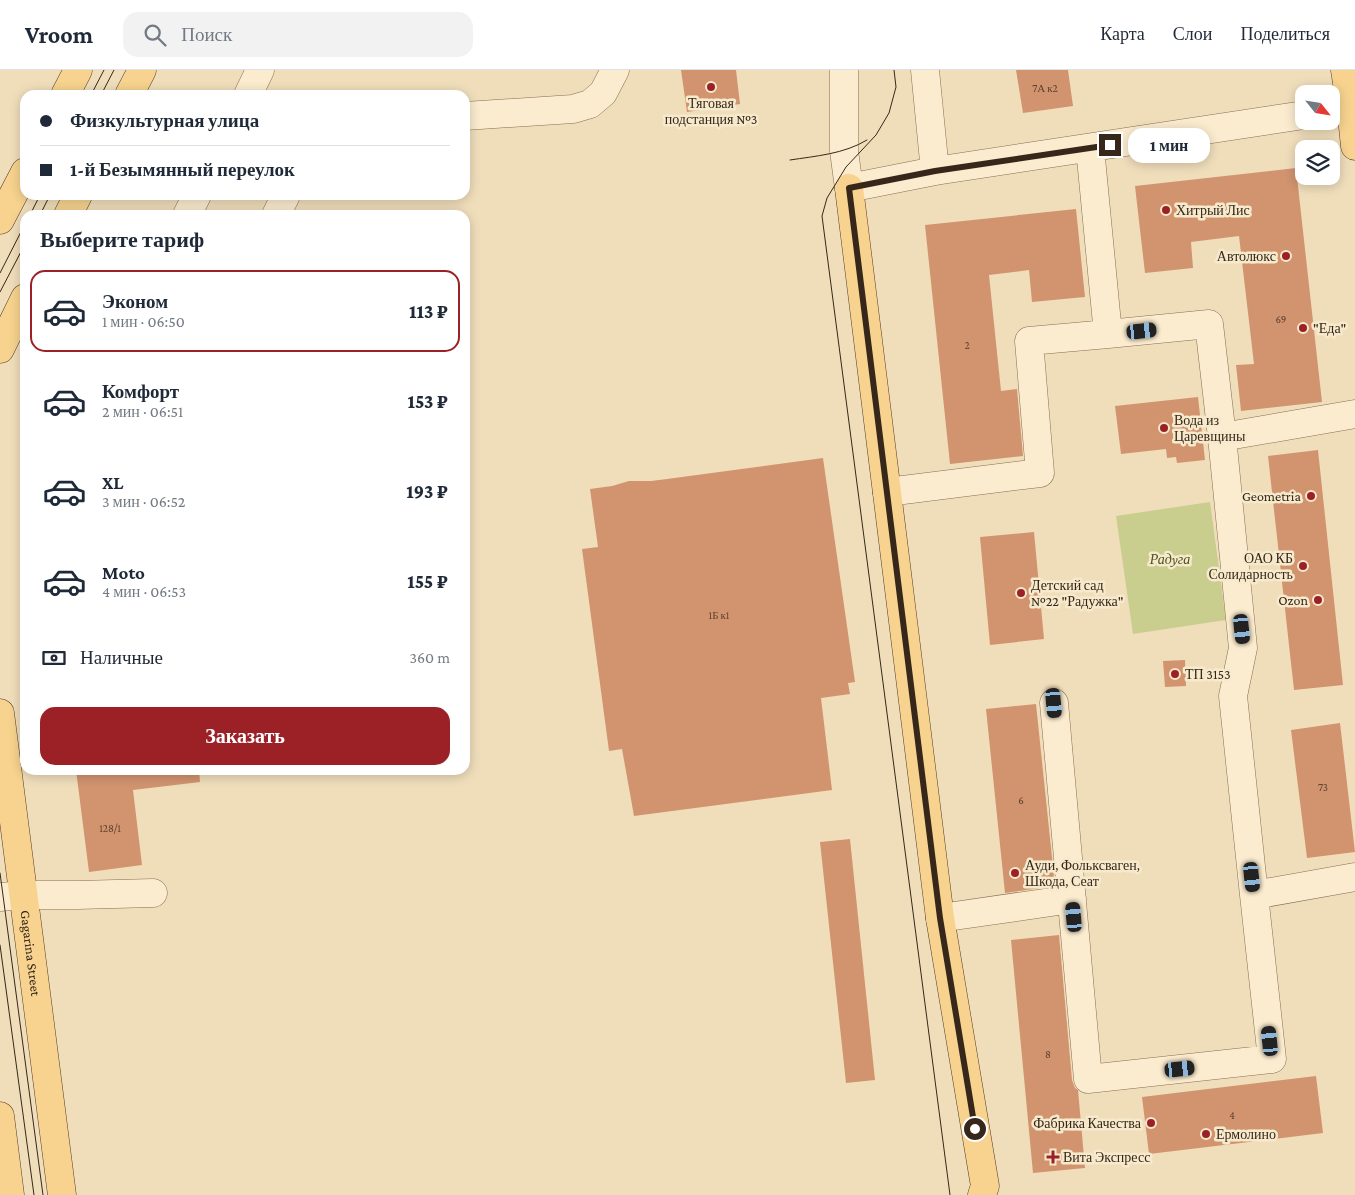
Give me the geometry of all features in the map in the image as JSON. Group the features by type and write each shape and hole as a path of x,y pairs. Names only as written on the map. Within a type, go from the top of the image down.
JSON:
{"main road":[{"path":"68,90 78,70"},
{"path":"132,90 142,70"},
{"path":"1345,70 1346,109 1355,146"},
{"path":"0,220 20,182"},
{"path":"849,188 940,918 985,1186 982,1195"},
{"path":"0,349 20,308"},
{"name":"Gagarina Street","path":"0,713 12,896 62,1195"},
{"path":"0,1122 10,1195"}],"street":[{"path":"250,90 260,70"},
{"path":"470,116 573,109 590,104 603,93 614,70"},
{"path":"844,70 844,151 849,188 935,171 1295,116"},
{"path":"925,70 935,171"},
{"path":"1090,148 1108,334"},
{"path":"887,492 1040,474 1029,341 1209,324 1243,648 1233,696 1272,1059 1088,1079 1054,703"},
{"path":"1222,437 1355,414"},
{"path":"1254,895 1355,877"},
{"path":"12,896 153,892"},
{"path":"940,918 1072,899"}],"green space":[{"name":"Радyга","path":"1210,502 1226,620 1133,634 1116,516"}],"building":[{"name":"Тяговая подстанция №3","path":"681,70 736,70 740,104 687,112"},
{"path":"1016,70 1068,70 1073,106 1023,113"},
{"path":"1295,168 1295,185 1298,185 1322,402 1241,411 1236,365 1254,364 1239,236 1191,242 1193,268 1145,273 1135,186"},
{"path":"1076,209 1085,297 1032,302 1029,270 989,275 1001,391 1017,389 1023,456 950,464 925,225"},
{"path":"1198,397 1205,460 1177,463 1176,457 1167,458 1166,449 1121,454 1115,406"},
{"path":"1318,450 1343,685 1294,690 1268,456"},
{"path":"823,458 855,682 848,683 850,694 821,698 832,790 634,816 622,749 609,751 582,549 598,547 590,489 629,481 651,481"},
{"path":"1034,532 1044,639 990,645 980,537"},
{"name":"ТП 3153","path":"1185,660 1186,686 1165,687 1163,661"},
{"path":"1036,704 1055,886 1005,893 986,709"},
{"path":"1340,723 1355,852 1307,858 1291,730"},
{"path":"77,775 199,775 200,782 133,790 142,865 89,872"},
{"path":"850,839 875,1080 846,1083 820,842"},
{"path":"1059,935 1072,1080 1075,1088 1078,1090 1085,1168 1033,1173 1011,940"},
{"path":"1316,1076 1323,1133 1149,1154 1142,1097"}],"tram line":[{"path":"94,90 104,70"},
{"path":"104,90 114,70"},
{"path":"894,70 896,87 889,113 876,135 846,167 827,198 822,216 950,1195"},
{"path":"790,160 820,156 858,145 867,140"},
{"path":"32,210 38,200"},
{"path":"42,210 48,200"},
{"path":"0,273 20,234"},
{"path":"0,292 20,254"},
{"path":"0,873 43,1195"},
{"path":"0,945 34,1195"}],"place":[{"name":"Тяговая подстанция №3","path":"711,87"},
{"name":"Хитрый Лис","path":"1166,210"},
{"name":"Автолюкс","path":"1286,256"},
{"name":"\"Еда\"","path":"1303,328"},
{"name":"Вода из Царевщины","path":"1164,428"},
{"name":"Geometria","path":"1311,496"},
{"name":"ОАО КБ Солидарность","path":"1303,566"},
{"name":"Детский сад №22 \"Радужка\"","path":"1021,593"},
{"name":"Ozon","path":"1318,600"},
{"name":"ТП 3153","path":"1175,674"},
{"name":"Ауди, Фольксваген, Шкода, Сеат","path":"1015,873"},
{"name":"Фабрика Качества","path":"1151,1123"},
{"name":"Ермолино","path":"1206,1134"},
{"name":"Вита Экспресс","path":"1053,1157"}],"route":[{"path":"975,1129 940,918 849,188 935,171 1110,145"}]}
